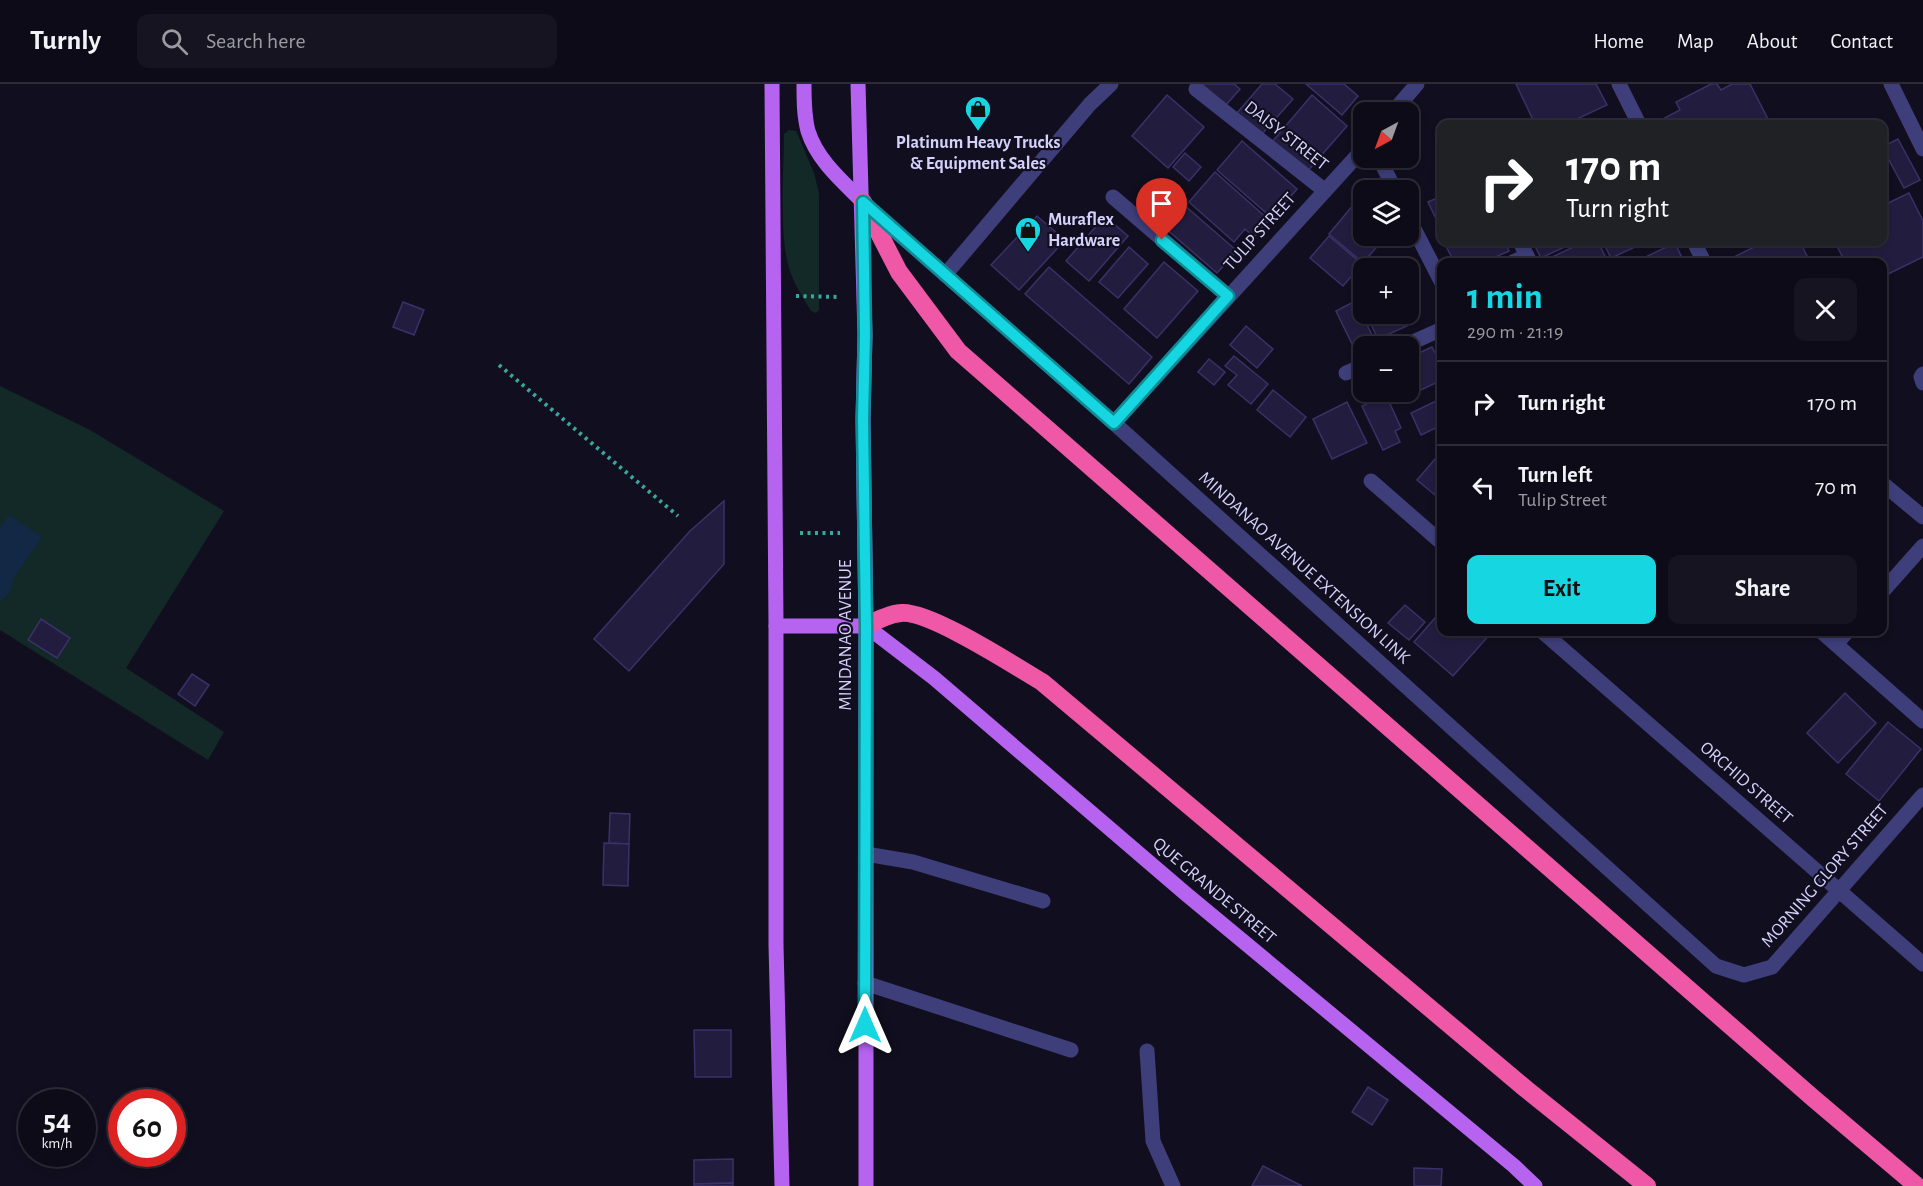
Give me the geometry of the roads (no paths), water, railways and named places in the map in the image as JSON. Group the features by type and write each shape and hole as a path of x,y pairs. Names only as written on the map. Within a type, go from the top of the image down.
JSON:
{"highway":[{"path":"863,202 899,272 958,351 1804,1090 1917,1186"},
{"path":"866,626 883,617 903,612 931,620 1042,682 1526,1089 1647,1186"}],"main road":[{"path":"772,84 776,945 782,1186"},
{"path":"804,84 808,131 815,148 828,166 863,202"},
{"name":"MINDANAO AVENUE","path":"858,84 864,298 866,1186"},
{"path":"776,626 866,626"},
{"name":"QUE GRANDE STREET","path":"866,626 934,678 1186,894 1514,1166 1535,1186"}],"street":[{"path":"945,275 1075,121 1111,84"},
{"path":"1402,102 1417,84"},
{"path":"1619,84 1637,120"},
{"path":"1891,84 1923,149"},
{"name":"DAISY STREET","path":"1196,89 1324,190"},
{"name":"TULIP STREET","path":"1114,423 1353,160"},
{"path":"1113,197 1228,296"},
{"name":"MINDANAO AVENUE EXTENSION LINK","path":"863,202 1114,423 1716,966"},
{"path":"1419,239 1437,274"},
{"path":"1419,339 1437,331"},
{"path":"1346,373 1353,370"},
{"path":"1923,374 1921,377 1923,383"},
{"path":"1371,481 1437,539"},
{"path":"1887,487 1923,517"},
{"path":"1887,586 1923,546"},
{"name":"ORCHID STREET","path":"1548,636 1923,964"},
{"path":"1827,636 1923,721"},
{"path":"1836,644 1843,636"},
{"name":"MORNING GLORY STREET","path":"1716,966 1744,975 1772,967 1923,795"},
{"path":"866,854 913,862 1044,901"},
{"path":"865,983 1071,1050"},
{"path":"1147,1051 1153,1141 1173,1186"}],"water":[{"path":"9,515 42,537 13,579 8,594 0,601 0,528"}],"place":[{"name":"Platinum Heavy Trucks & Equipment Sales","path":"978,132"},
{"name":"Muraflex Hardware","path":"1028,253"}]}
